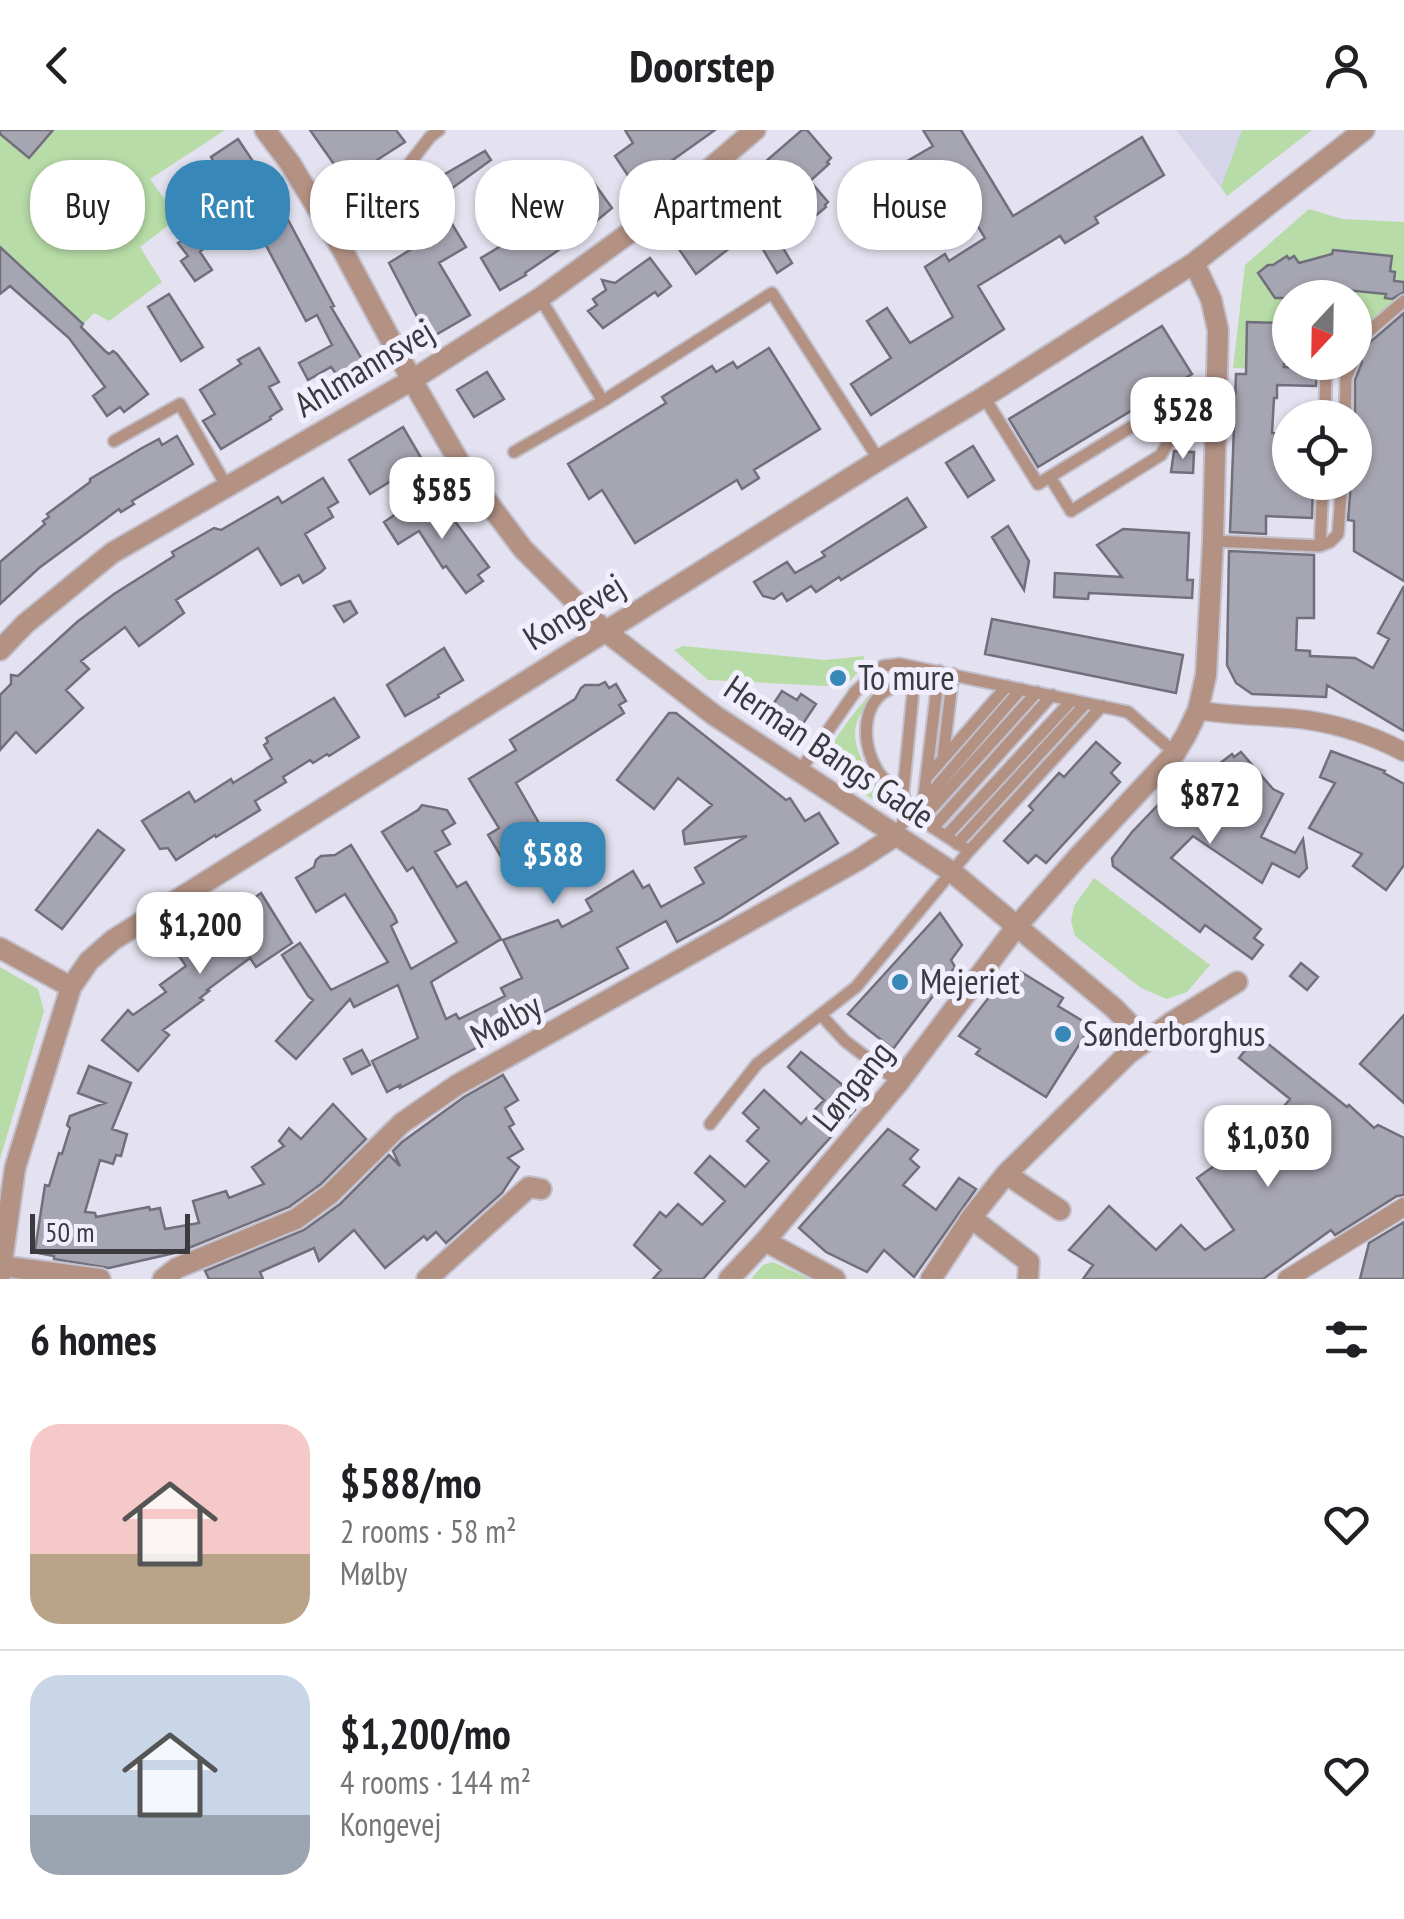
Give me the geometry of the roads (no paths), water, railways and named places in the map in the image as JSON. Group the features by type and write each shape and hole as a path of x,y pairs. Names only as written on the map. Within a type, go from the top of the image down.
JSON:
{"street":[{"name":"Herman Bangs Gade","path":"266,130 310,195"},
{"name":"Ahlmannsvej","path":"0,650 25,624 112,553 412,380 540,298 664,207 754,130"},
{"name":"Kongevej","path":"1,1271 15,1168 71,988 89,961 113,940 1194,263 1364,130"},
{"name":"Herman Bangs Gade","path":"342,250 465,472 523,549 605,631 714,716 952,872 1114,1008 1145,1040"},
{"name":"Løngang","path":"729,1279 900,1082 1017,926 1175,753 1198,710 1206,675 1218,330 1212,299 1194,263"},
{"path":"1198,710 1228,716 1307,720 1354,730 1404,752"},
{"name":"Mølby","path":"164,1279 177,1268 296,1219 330,1194 402,1123 458,1085 895,836"},
{"path":"0,948 71,988"},
{"path":"931,1279 1006,1174 1128,1054 1237,982"},
{"path":"1006,1174 1060,1210"},
{"path":"427,1279 529,1187 541,1189"},
{"path":"1287,1279 1404,1208"},
{"path":"972,1218 1029,1262 1028,1279"},
{"path":"765,1241 836,1279"},
{"path":"1,1271 100,1279"}],"lane":[{"path":"412,160 439,130"},
{"path":"514,452 772,293 879,460"},
{"path":"540,298 602,401"},
{"path":"1372,338 1404,301"},
{"path":"984,397 1038,484 1131,427"},
{"path":"114,442 180,404 227,487"},
{"path":"1050,478 1070,511 1161,455 1176,428"},
{"path":"1320,546 1322,500"},
{"path":"1212,541 1320,546 1338,534 1341,500"},
{"path":"799,772 856,692 883,666 900,664 1128,712 1175,753"},
{"path":"921,820 939,671"},
{"path":"943,758 953,674"},
{"path":"895,836 908,814 904,793 912,693 904,684 892,686 880,695 868,712 865,734 874,766 886,782 904,793"},
{"path":"927,776 1014,687"},
{"path":"924,801 1014,687"},
{"path":"921,820 1037,692"},
{"path":"934,828 1052,696"},
{"path":"710,1124 757,1064 856,987 952,872 957,844 1072,700"},
{"path":"957,844 1086,703"},
{"path":"957,844 1102,706"},
{"path":"921,820 957,844"},
{"path":"820,1015 845,1040 900,1082"}],"place":[{"name":"To mure","path":"838,678"},
{"name":"Mejeriet","path":"900,982"},
{"name":"Sønderborghus","path":"1063,1034"}]}
